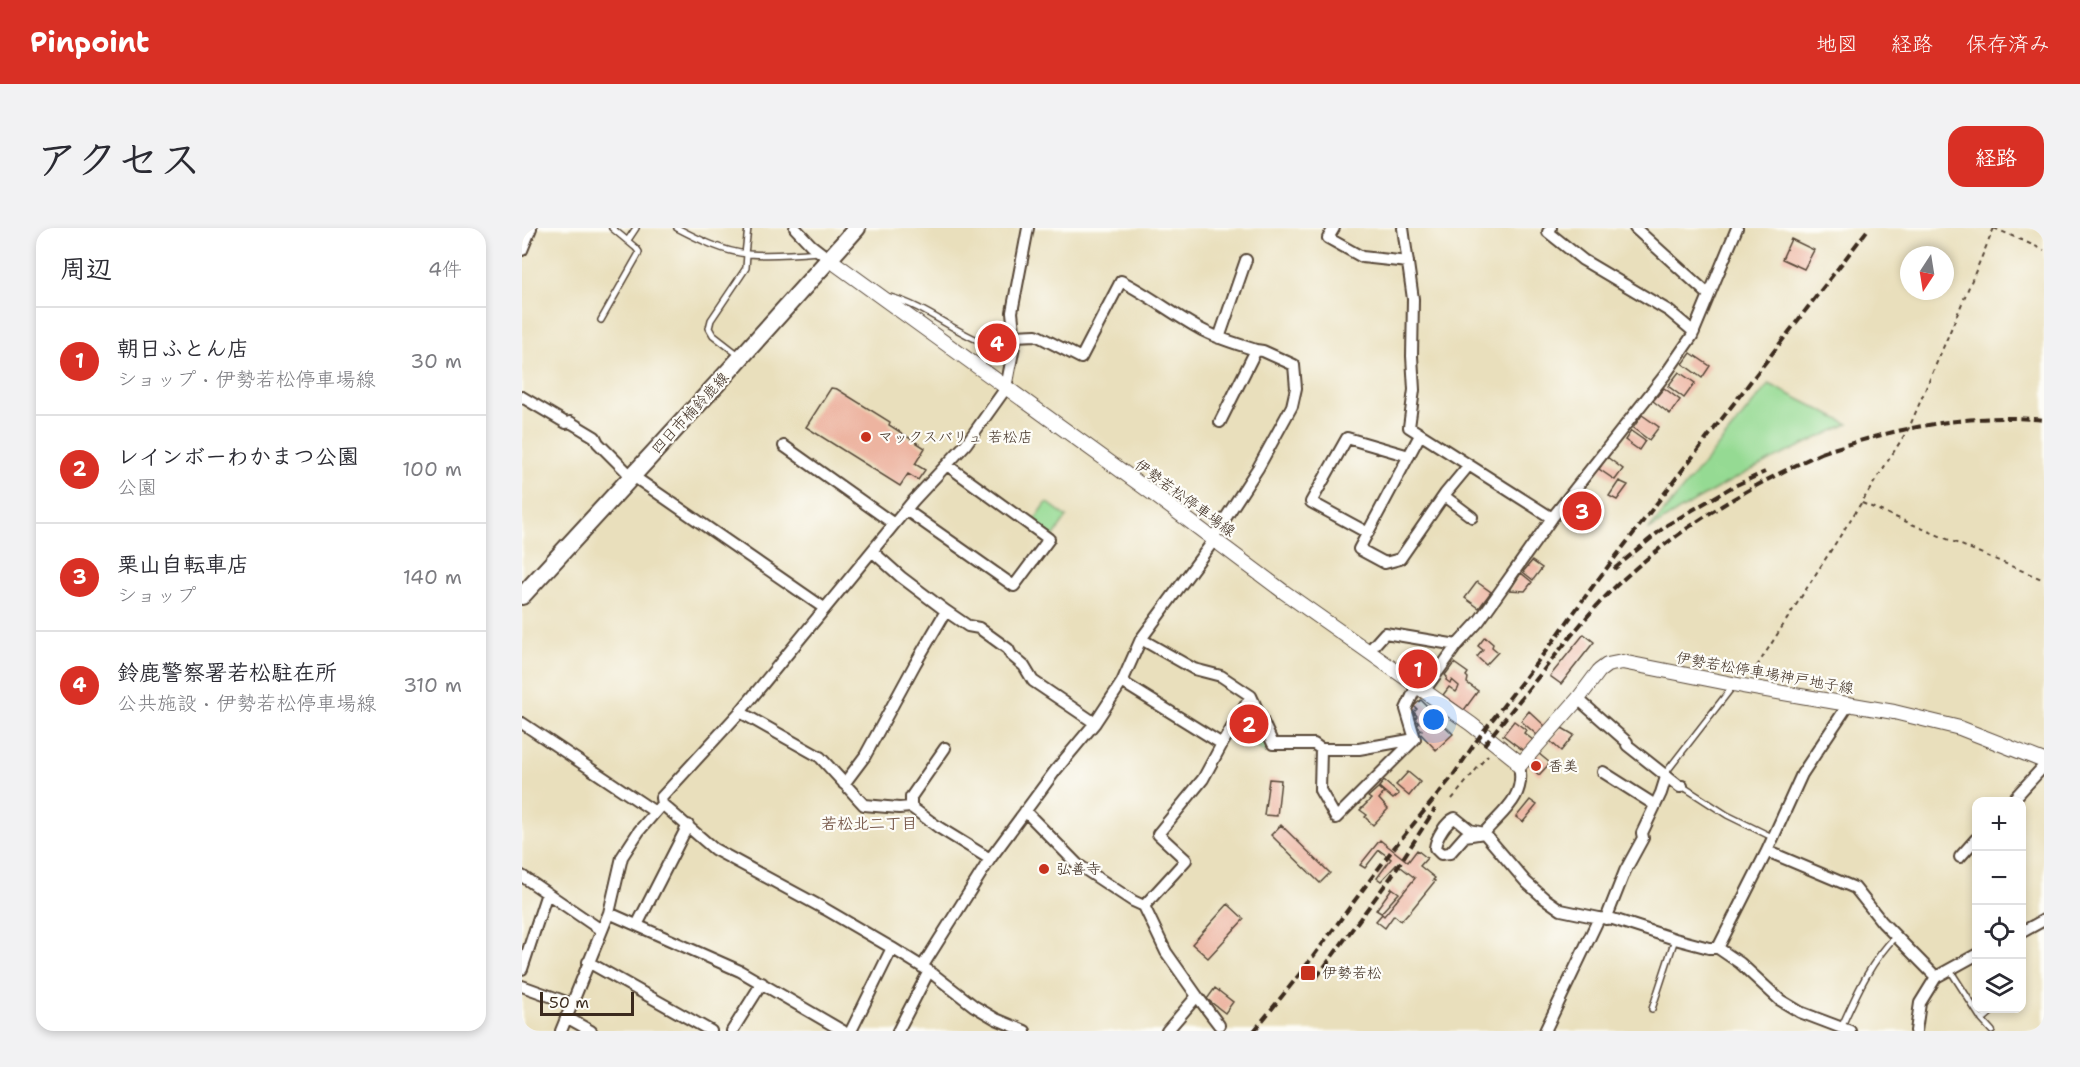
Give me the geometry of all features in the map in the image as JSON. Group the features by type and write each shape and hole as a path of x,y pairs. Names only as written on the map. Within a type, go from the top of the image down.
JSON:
{"main road":[{"name":"四日市楠鈴鹿線","path":"522,596 742,357 825,255 857,228"},
{"name":"伊勢若松停車場線","path":"825,255 1421,688 1497,744 1515,759 1519,766"},
{"name":"伊勢若松停車場神戸地子線","path":"1519,766 1578,699 1599,671 1607,665 1622,662 1894,712 1960,728 2044,764"}],"street":[{"path":"522,250 531,228"},
{"path":"795,228 825,255"},
{"path":"561,1031 609,913 622,857 658,808 661,798 740,712 872,550 984,422 1006,388 1015,341 1011,312 1028,228"},
{"path":"1334,228 1328,238 1362,257 1408,262"},
{"path":"1403,228 1413,299 1414,390 1409,427 1552,518"},
{"path":"1551,228 1548,232 1568,249 1669,311 1694,332"},
{"path":"1635,228 1709,295"},
{"path":"1415,740 1406,709 1421,688 1479,621 1552,518 1665,375 1694,332 1737,228"},
{"path":"1219,338 1246,260"},
{"path":"898,1031 926,969 990,859 1055,771 1095,723 1122,682 1141,639 1213,539 1258,468 1292,406 1296,387 1294,365 1263,351 1219,338 1121,281 1081,358 1036,335 1014,336"},
{"path":"1220,422 1256,350"},
{"path":"522,397 595,437 598,444 632,476 824,608"},
{"path":"1420,435 1359,549 1385,563 1400,559 1468,465"},
{"path":"1368,533 1311,502 1347,438 1409,456"},
{"path":"783,446 894,524"},
{"path":"906,510 1014,586 1049,539 947,465"},
{"path":"1444,496 1472,517"},
{"path":"872,550 901,578 946,611 968,626 979,628 1008,649 1034,681 1095,723"},
{"path":"843,784 866,756 946,611"},
{"path":"1369,651 1385,633 1457,645"},
{"path":"1141,639 1194,669 1221,676 1251,696 1273,744 1314,744 1321,749 1359,749 1415,740"},
{"path":"1122,682 1222,744"},
{"path":"1144,906 1186,860 1158,834 1203,779 1251,696"},
{"path":"1578,699 1627,742 1627,745 1680,788 1682,786"},
{"path":"1718,948 1767,851 1802,774 1848,705"},
{"path":"740,712 819,757 864,805 911,807 938,827 990,859"},
{"path":"522,723 688,825 714,849 892,948 926,969 974,1006 996,1019 1025,1031"},
{"path":"1321,749 1320,790 1336,818 1415,740"},
{"path":"911,807 911,797 945,748"},
{"path":"2015,797 2044,764"},
{"path":"1519,766 1521,786 1517,796 1484,833 1526,882 1544,898 1561,910 1613,919 1675,939 1709,948 1718,948 1740,963 1780,1000 1800,1012 1846,1030"},
{"path":"1603,772 1655,805"},
{"path":"1545,1031 1643,838 1642,833 1665,776"},
{"path":"1025,811 1077,864 1144,906 1166,952 1219,1024"},
{"path":"637,925 688,825"},
{"path":"1960,857 1972,844"},
{"path":"1767,851 1855,888 1882,922 1936,977"},
{"path":"522,876 601,930"},
{"path":"522,969 548,893"},
{"path":"609,913 762,983 843,1031"},
{"path":"2026,930 2044,920"},
{"path":"851,1031 892,948"},
{"path":"1916,1031 1920,1003 1936,977 1972,959"},
{"path":"588,962 711,1031"},
{"path":"732,1031 762,983"},
{"path":"522,986 572,1004"},
{"path":"1167,1031 1197,996"},
{"path":"566,1017 591,1031"}],"lane":[{"path":"601,320 639,252 612,228"},
{"path":"628,240 636,228"},
{"path":"677,228 713,244 746,254 825,255"},
{"path":"742,357 713,335 709,328 711,320 746,268 748,228"},
{"path":"884,299 888,297 906,302 931,313 979,341 1014,349"},
{"path":"1665,776 1739,685"},
{"path":"1682,786 1727,815 1772,837"},
{"path":"1846,1030 1864,979 1886,946 1896,936"},
{"path":"1652,1009 1675,939"},
{"path":"1950,970 1982,1020 1992,1031"},
{"path":"1982,1020 1990,1013"}],"path":[{"path":"1739,685 1862,503 1909,428 1994,228 2044,250"},
{"path":"1862,503 2044,580"},
{"path":"1452,799 1497,744"}],"green space":[{"path":"1769,384 1848,424 1721,486 1648,531"},
{"path":"1047,502 1067,517 1053,537 1033,522"},
{"path":"1248,710 1255,711 1264,734 1267,754 1233,733"}],"building":[{"path":"1791,239 1814,250 1804,269 1782,259"},
{"path":"1691,353 1710,366 1702,378 1683,364"},
{"path":"1679,372 1695,383 1684,398 1668,386"},
{"name":"マックスバリュ 若松店","path":"831,388 837,389 890,422 889,425 925,448 915,464 925,470 918,480 908,474 900,486 806,427"},
{"path":"1664,388 1680,400 1670,414 1653,401"},
{"path":"1642,415 1659,427 1649,440 1633,428"},
{"path":"1631,431 1645,441 1639,450 1625,440"},
{"path":"1607,457 1623,469 1615,480 1599,469"},
{"path":"1619,481 1628,485 1617,500 1609,496"},
{"path":"1580,496 1594,505 1582,522 1568,513"},
{"path":"1532,561 1542,568 1533,580 1523,572"},
{"path":"1521,573 1532,582 1525,591 1510,590"},
{"path":"1477,582 1491,592 1479,608 1465,598"},
{"path":"1584,634 1594,642 1561,684 1550,676"},
{"path":"1485,637 1498,652 1486,665 1477,657 1483,650 1478,646"},
{"path":"1454,663 1468,673 1467,683 1478,691 1464,710 1443,695 1449,687 1456,692 1458,689 1459,686 1452,680 1450,683 1446,680 1445,675"},
{"path":"1421,700 1453,734 1436,750 1419,732 1422,730 1417,726 1419,723 1415,719 1417,716 1414,712 1417,709 1414,706"},
{"path":"1529,711 1545,726 1537,735 1521,721"},
{"path":"1514,721 1526,730 1524,733 1533,740 1524,751 1503,735"},
{"path":"1562,728 1574,735 1561,751 1550,741"},
{"path":"1538,753 1550,763 1539,775 1528,765"},
{"path":"1408,772 1420,782 1409,796 1396,785"},
{"path":"1269,779 1281,780 1277,816 1264,815"},
{"path":"1384,781 1399,794 1393,799 1379,787"},
{"path":"1378,788 1384,793 1379,799 1388,809 1373,825 1365,817 1367,815 1360,810 1371,799 1368,797"},
{"path":"1530,800 1537,805 1523,822 1516,817"},
{"path":"1281,825 1330,873 1320,883 1271,835"},
{"path":"1380,840 1408,862 1417,850 1427,858 1420,866 1435,878 1433,880 1435,881 1401,921 1394,915 1385,928 1376,921 1382,914 1384,916 1415,878 1397,864 1381,881 1377,878 1391,859 1379,850 1365,868 1360,865"},
{"path":"1392,888 1399,893 1381,913 1376,910"},
{"path":"1228,904 1244,919 1208,958 1192,944"},
{"path":"1215,988 1233,1002 1225,1013 1207,999"}],"railway":[{"path":"1254,1031 1303,970 1393,849 1452,777 1482,733 1593,586 1869,228"},
{"path":"1821,453 1848,444 1931,424 1988,418 2044,420"},
{"path":"1484,745 1590,613 1639,565 1716,509 1828,450"},
{"path":"1614,569 1667,525 1732,487 1765,472"},
{"path":"1316,978 1391,877 1435,809"}],"place":[{"name":"鈴鹿警察署若松駐在所","path":"997,343"},
{"name":"マックスバリュ 若松店","path":"866,437"},
{"name":"栗山自転車店","path":"1582,511"},
{"name":"朝日ふとん店","path":"1418,669"},
{"name":"レインボーわかまつ公園","path":"1249,724"},
{"name":"香美","path":"1536,766"},
{"name":"弘善寺","path":"1044,869"},
{"name":"伊勢若松","path":"1308,973"}],"district":[{"name":"若松北二丁目","path":"869,823"}]}
